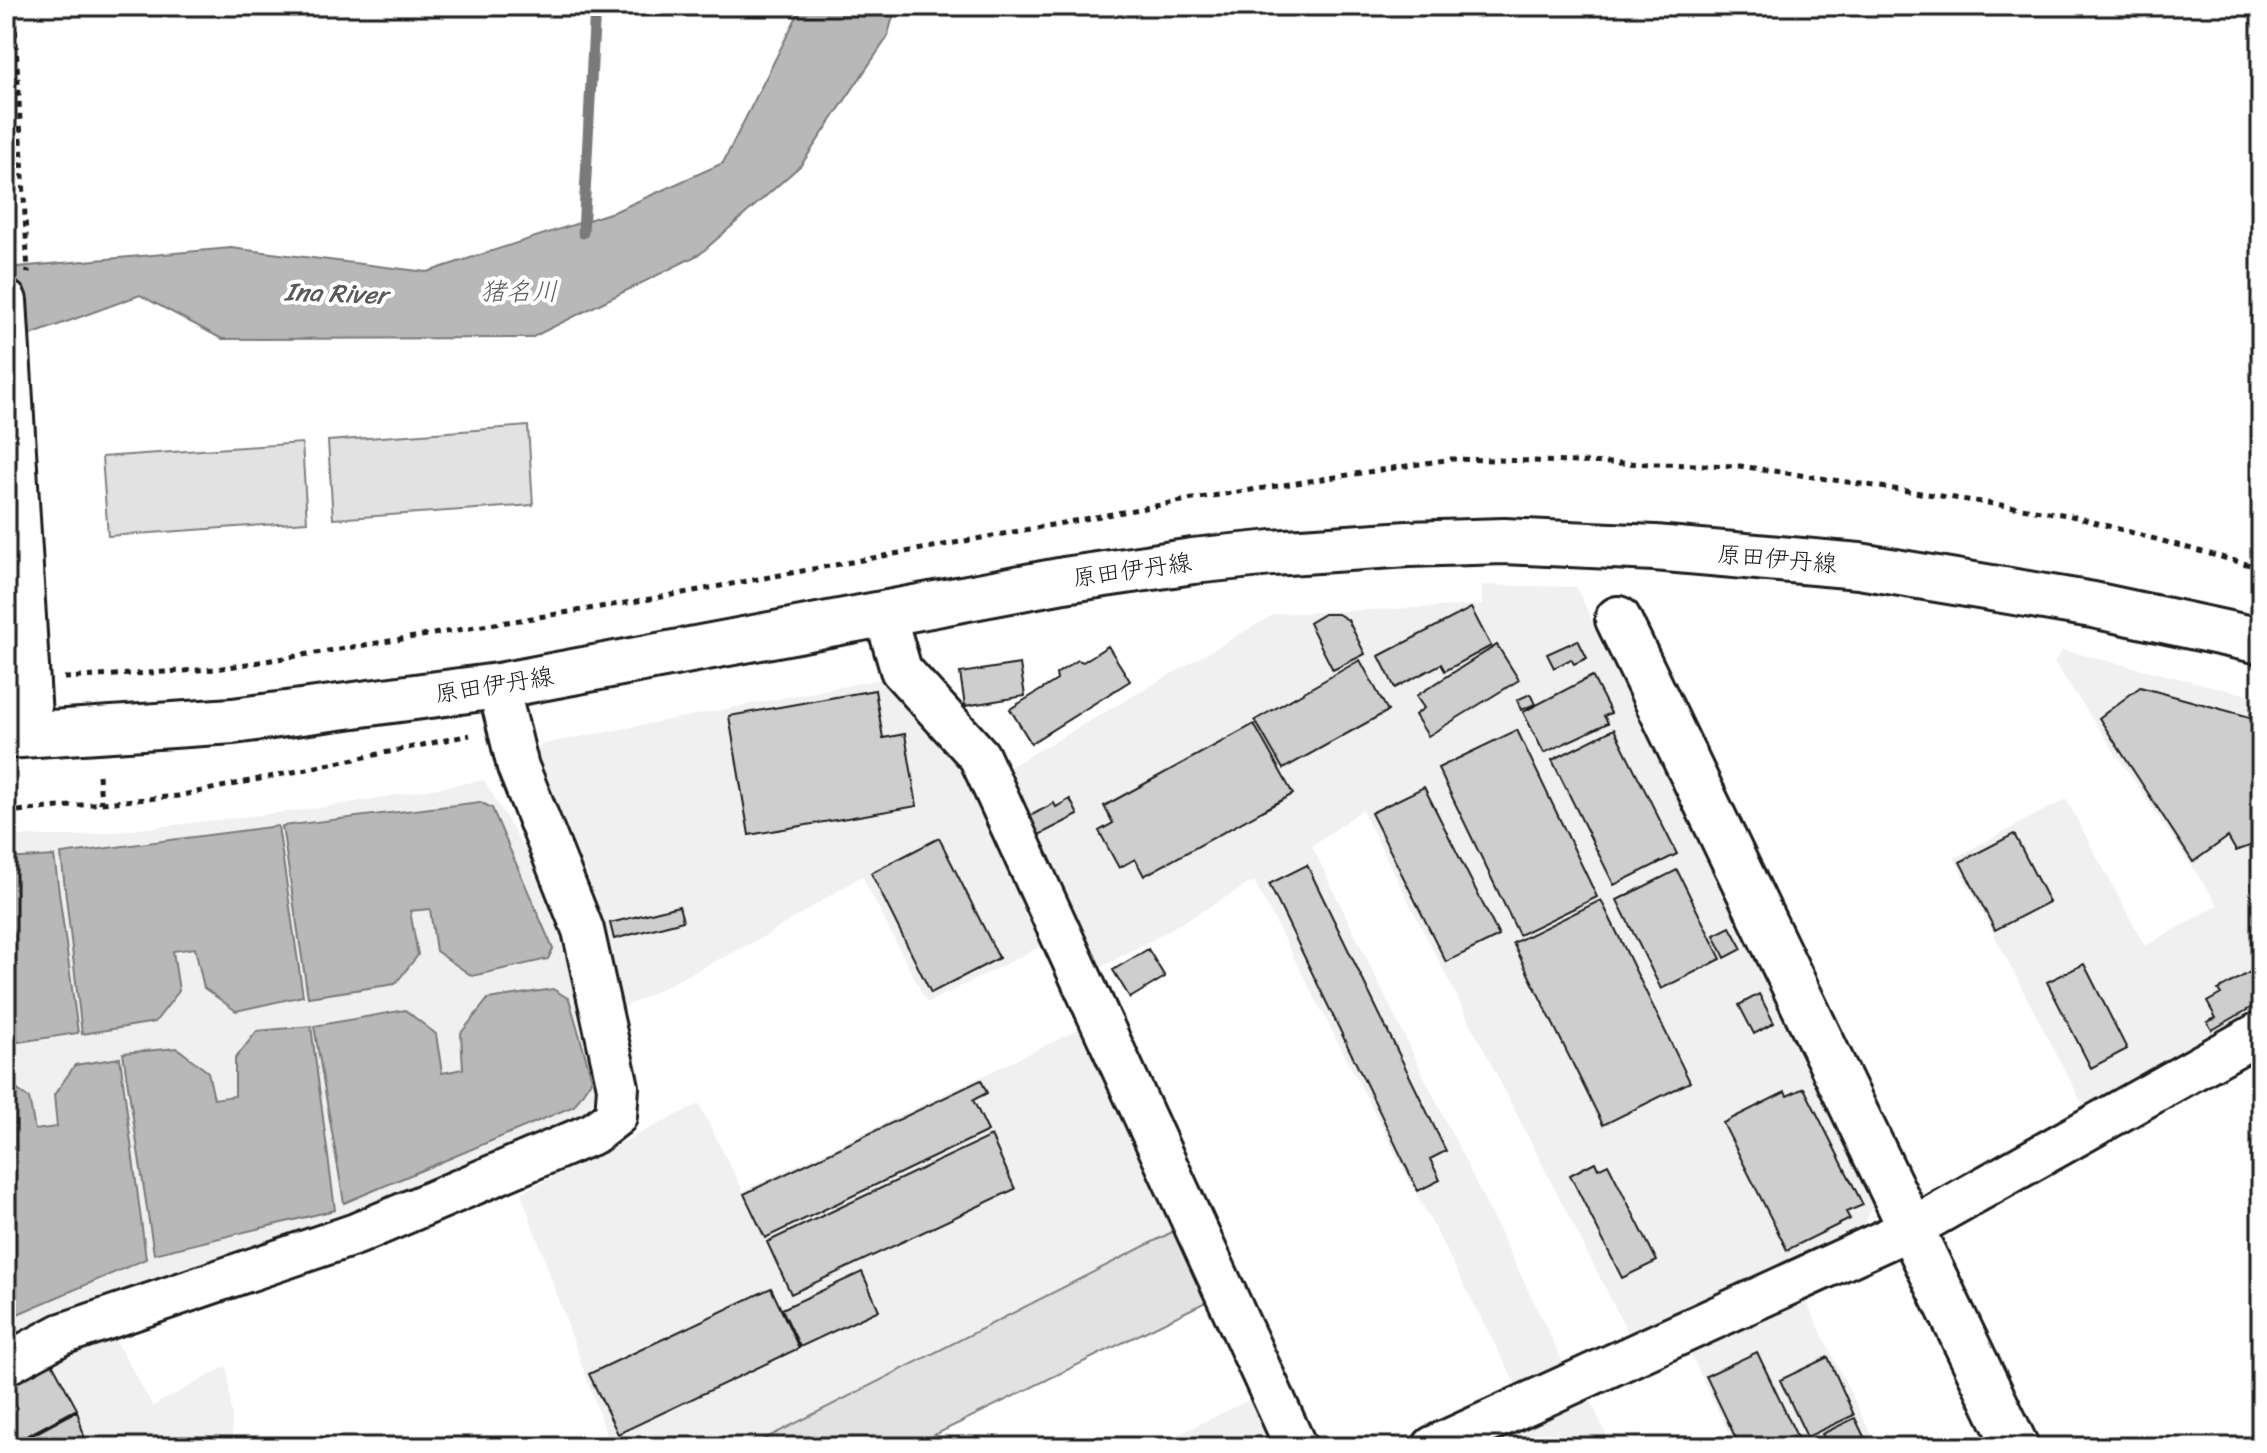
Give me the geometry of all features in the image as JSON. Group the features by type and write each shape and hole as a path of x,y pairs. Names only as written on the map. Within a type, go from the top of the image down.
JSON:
{"street":[{"path":"6,301 28,663 19,735"},
{"name":"原田伊丹線","path":"19,735 503,706 885,615 1064,580 1193,561 1408,544 1504,541 1655,548 1859,566 2093,605 2261,641"},
{"path":"885,615 901,670 979,756 1296,1447"},
{"path":"1618,619 2016,1447"},
{"path":"6,1364 62,1334 356,1234 594,1133 616,1116 618,1087 583,930 518,767 503,706"},
{"path":"1433,1447 1912,1228 2261,1032"}],"path":[{"path":"6,812 178,796 503,706"},
{"path":"99,775 101,803"}],"shaded area":[{"path":"528,426 533,505 333,519 328,441"},
{"path":"302,443 307,522 108,536 102,457"},
{"path":"1482,585 1576,587 1875,1203 1862,1228 1630,1337 1362,810 1312,846 1566,1368 1518,1389 1254,881 1092,972 1003,771 1275,614 1482,605"},
{"path":"2063,650 2261,698 2261,1013 2087,1113 1954,858 2066,799 2145,946 2218,905 2054,662"},
{"path":"882,679 946,731 1050,942 927,1003 862,876 765,936 611,1014 588,876 535,752 543,744"},
{"path":"484,780 527,853 563,934 601,1083 584,1120 334,1227 75,1309 6,1345 6,836 79,836 320,808"},
{"path":"1088,1025 1183,1225 747,1447 611,1447 521,1193 699,1104 743,1191"},
{"path":"1184,1226 1214,1298 910,1447 749,1447"},
{"path":"1805,1299 1877,1447 1736,1447 1690,1353"},
{"path":"108,1327 153,1406 227,1366 232,1447 6,1447 6,1374"},
{"path":"1259,1395 1282,1447 1153,1447"},
{"path":"1590,1399 1612,1447 1484,1447"}],"water":[{"name":"猪名川","path":"802,6 896,6 887,38 801,165 700,254 531,338 222,339 140,295 6,344 6,268 231,248 427,272 616,211 723,163"},
{"path":"480,802 492,808 553,949 548,959 472,976 436,951 430,909 410,911 418,955 395,984 308,997 282,826"},
{"path":"278,826 303,996 236,1011 204,988 195,948 173,951 179,991 155,1022 82,1034 61,854"},
{"path":"54,856 78,1033 19,1042 6,1034 6,859"},
{"path":"553,989 569,999 592,1079 574,1106 344,1203 314,1026 405,1010 436,1034 442,1073 463,1069 461,1033 488,999"},
{"path":"311,1026 335,1210 154,1254 123,1053 177,1048 208,1072 214,1099 235,1096 235,1059 257,1031"},
{"path":"120,1058 146,1259 6,1319 6,1082 29,1098 35,1130 57,1127 54,1095 75,1065"}],"building":[{"path":"1471,608 1491,646 1445,671 1441,664 1395,688 1379,656"},
{"path":"1324,614 1338,614 1348,620 1365,654 1333,670 1309,623"},
{"path":"1578,640 1587,658 1574,664 1571,659 1554,668 1547,654"},
{"path":"1497,645 1519,680 1428,736 1415,715 1424,708 1416,696"},
{"path":"1108,646 1130,681 1031,743 1010,709 1057,680 1056,674"},
{"path":"1360,660 1388,711 1283,769 1255,720"},
{"path":"1020,664 1025,696 965,706 960,673"},
{"path":"1592,676 1611,713 1604,716 1608,723 1544,753 1523,712"},
{"path":"2140,687 2261,720 2261,842 2236,851 2228,837 2193,862 2099,718"},
{"path":"875,690 883,738 905,734 917,806 749,835 729,716"},
{"path":"1530,694 1535,704 1521,710 1517,700"},
{"path":"1254,724 1293,794 1144,876 1135,859 1119,868 1099,831 1113,823 1104,806"},
{"path":"1614,729 1677,854 1614,885 1552,760"},
{"path":"1517,730 1597,897 1519,935 1438,768"},
{"path":"1424,787 1499,936 1446,962 1371,813"},
{"path":"1070,799 1078,815 1039,835 1030,816 1054,803 1056,807"},
{"path":"2014,834 2049,902 1995,930 1960,862"},
{"path":"939,838 999,958 931,993 871,873"},
{"path":"1307,865 1446,1151 1430,1159 1440,1180 1418,1191 1269,884"},
{"path":"1677,870 1721,959 1661,989 1617,900"},
{"path":"1601,900 1690,1082 1603,1125 1513,943"},
{"path":"679,906 683,921 614,939 610,923"},
{"path":"1730,927 1742,949 1725,958 1714,935"},
{"path":"1148,949 1165,977 1130,998 1113,970"},
{"path":"2084,964 2127,1049 2091,1068 2047,982"},
{"path":"2252,971 2261,985 2261,1002 2212,1030 2207,1022 2216,1018 2207,1002 2221,994 2218,990"},
{"path":"1759,994 1774,1023 1754,1034 1739,1005"},
{"path":"981,1080 987,1093 973,1100 988,1131 765,1238 744,1194"},
{"path":"1804,1088 1863,1205 1846,1212 1850,1219 1787,1250 1723,1123 1785,1092 1787,1096"},
{"path":"991,1136 1015,1189 791,1294 767,1242"},
{"path":"1595,1162 1598,1169 1608,1164 1657,1261 1622,1278 1570,1175"},
{"path":"862,1272 879,1310 800,1347 782,1309"},
{"path":"771,1288 799,1348 618,1434 589,1374"},
{"path":"1757,1352 1802,1447 1740,1447 1706,1376"},
{"path":"1828,1357 1854,1415 1807,1437 1780,1380"},
{"path":"52,1363 77,1409 6,1447 6,1388"},
{"path":"77,1411 87,1447 10,1447"},
{"path":"1855,1418 1869,1447 1812,1447 1826,1441 1822,1434"}],"waterway":[{"path":"583,233 595,6"}],"water label":[{"name":"Ina River","path":"336,293"}]}
